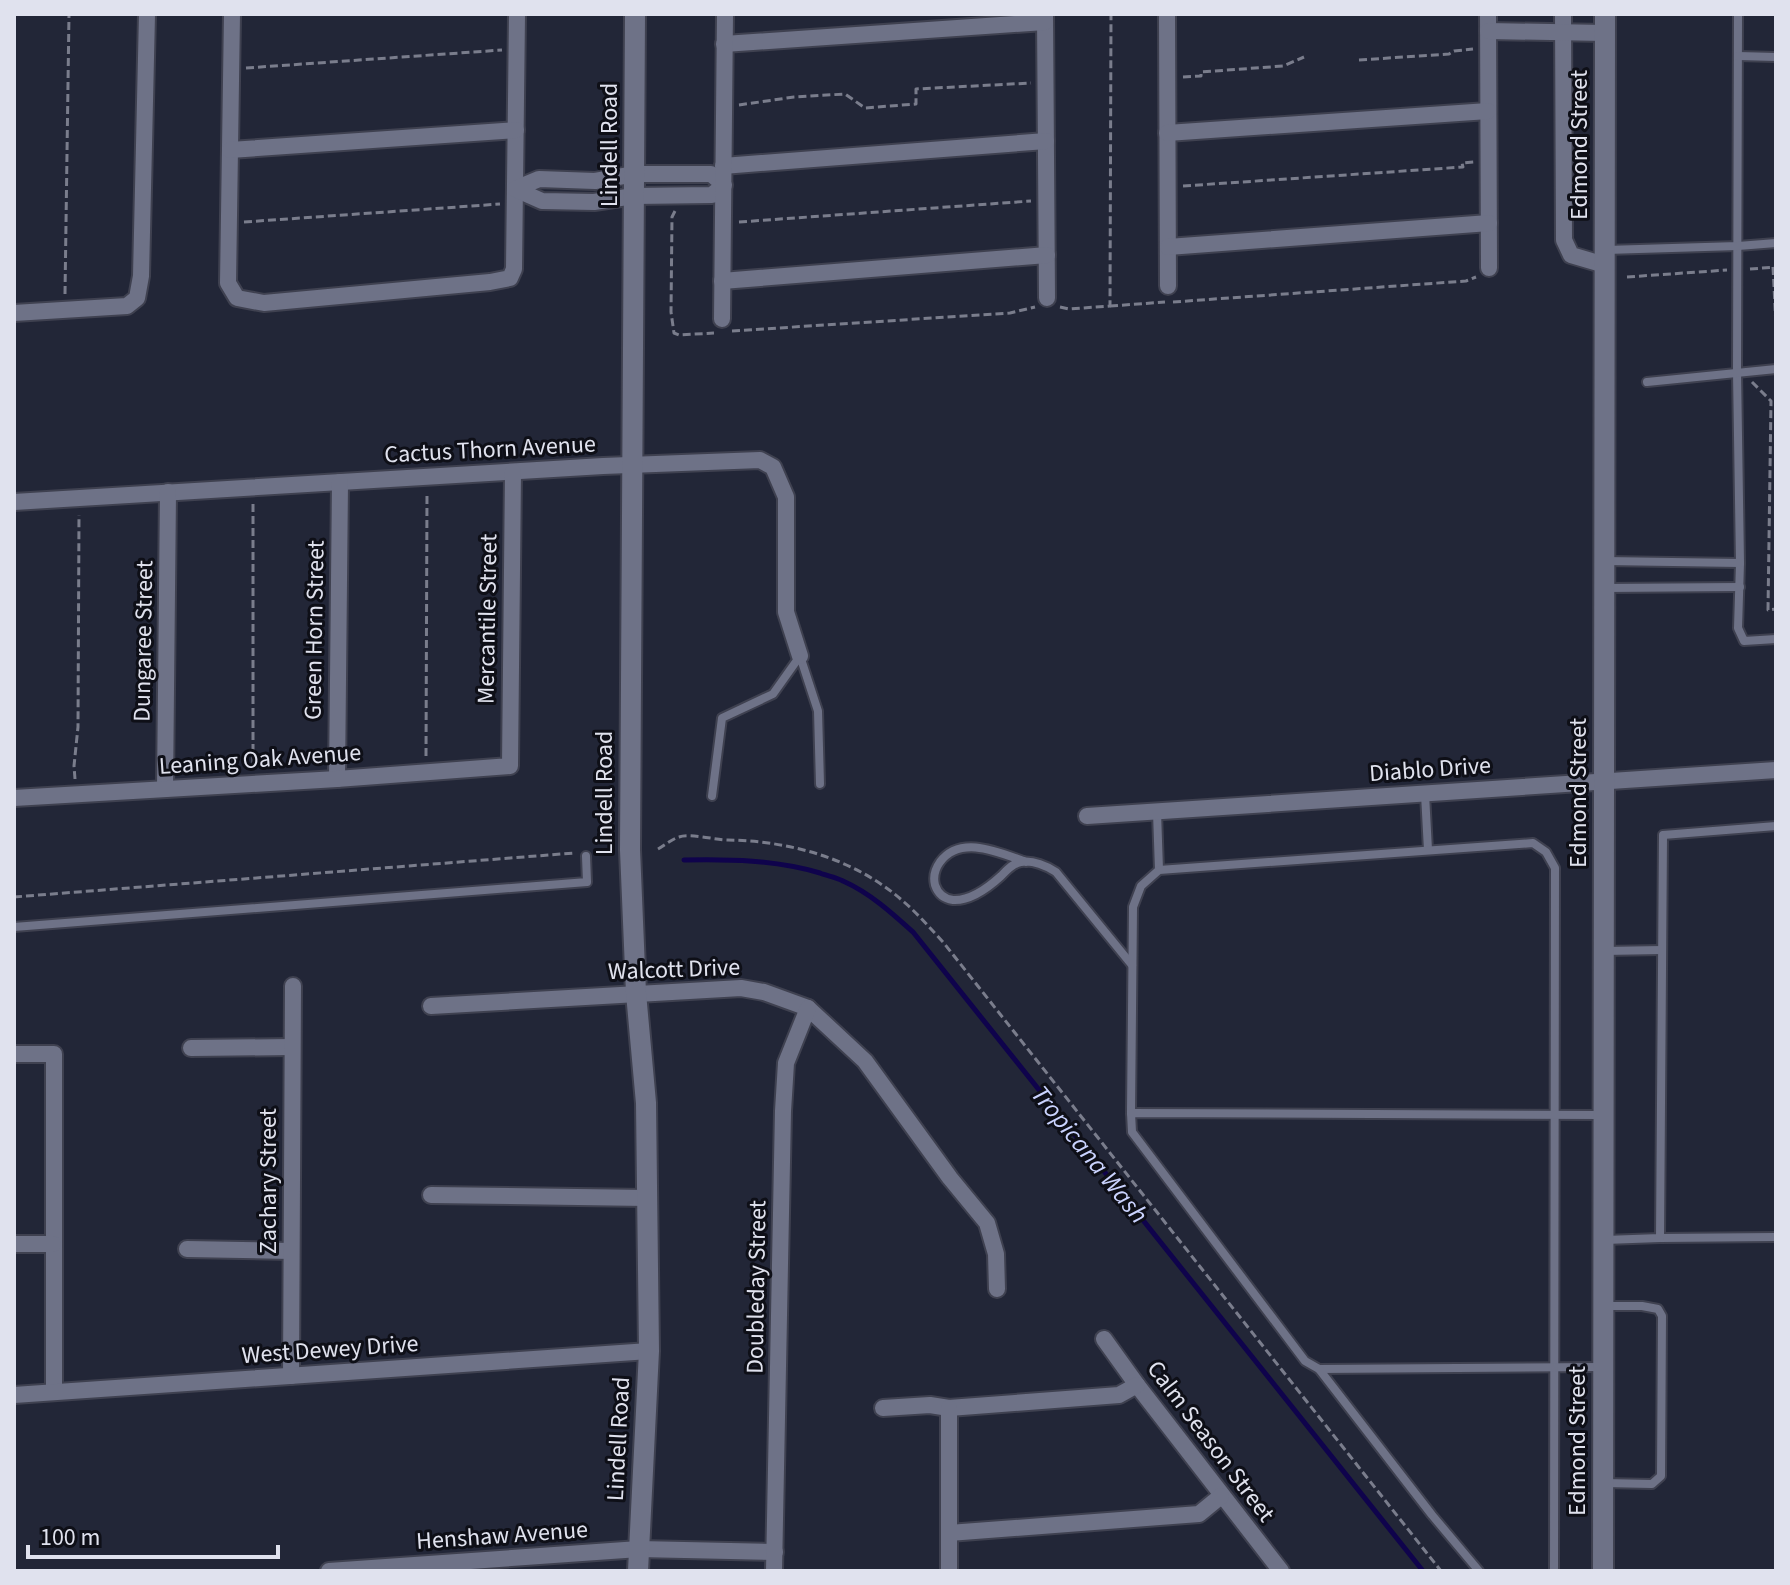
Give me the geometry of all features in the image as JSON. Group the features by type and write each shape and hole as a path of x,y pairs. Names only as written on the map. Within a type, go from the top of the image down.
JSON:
{"street":[{"path":"14,313 127,306 137,298 141,276 147,14"},
{"path":"232,14 228,283 237,298 264,303 510,278 514,269 517,14"},
{"name":"Lindell Road","path":"635,14 629,804 636,993 646,1103 649,1351 638,1571"},
{"path":"722,322 725,14"},
{"path":"1167,14 1168,286"},
{"path":"1563,14 1564,240 1571,255 1605,257"},
{"path":"724,44 1045,18 1047,302"},
{"path":"1489,268 1488,22 1563,32 1605,24"},
{"name":"Edmond Street","path":"1603,1571 1605,24"},
{"path":"1167,133 1488,111"},
{"path":"230,150 516,130"},
{"path":"723,166 1046,141"},
{"path":"515,196 539,179 595,181 635,174 711,174 724,185"},
{"path":"515,196 542,201 594,202 634,196 712,195 724,185"},
{"path":"1168,247 1489,223"},
{"path":"722,281 1047,255"},
{"name":"Cactus Thorn Avenue","path":"14,502 760,460 773,467 786,497 786,612 800,656"},
{"name":"Mercantile Street","path":"510,766 513,472"},
{"name":"Green Horn Street","path":"337,779 340,482"},
{"name":"Dungaree Street","path":"165,789 168,492"},
{"name":"Leaning Oak Avenue","path":"14,798 510,766"},
{"name":"Diablo Drive","path":"1087,816 1776,770"},
{"name":"Zachary Street","path":"291,1376 293,986"},
{"name":"Walcott Drive","path":"431,1006 741,988 764,992 808,1008 865,1061 950,1178 987,1223 996,1254 997,1289"},
{"name":"Doubleday Street","path":"774,1571 783,1111 786,1063 808,1008"},
{"path":"191,1048 292,1047"},
{"path":"14,1054 54,1054 54,1392"},
{"path":"431,1195 647,1198"},
{"path":"14,1244 53,1244"},
{"path":"187,1249 291,1251"},
{"name":"Calm Season Street","path":"1104,1339 1281,1571"},
{"name":"West Dewey Drive","path":"14,1395 649,1351"},
{"path":"883,1408 930,1405 949,1408 1119,1395 1137,1385"},
{"path":"949,1408 949,1571"},
{"path":"949,1533 1199,1514 1221,1496"},
{"name":"Henshaw Avenue","path":"329,1571 639,1549 775,1552"}],"lane":[{"path":"1738,14 1738,628 1744,641 1776,639"},
{"path":"1738,56 1776,57"},
{"path":"1605,257 1776,243"},
{"path":"1647,382 1776,369"},
{"path":"1603,561 1740,563"},
{"path":"1603,588 1740,587"},
{"path":"800,656 818,711 820,784"},
{"path":"712,796 722,718 773,694 800,656"},
{"path":"1425,794 1428,850"},
{"path":"1157,812 1159,870"},
{"path":"1660,1238 1663,835 1776,826"},
{"path":"1479,1571 1319,1369 1305,1361 1132,1132 1133,907 1141,886 1159,870 1533,843 1546,852 1555,868 1554,1571"},
{"path":"1026,862 1011,866 989,886 964,899 943,897 934,881 936,868 944,858 970,848 986,848 1049,868 1056,872 1132,965"},
{"path":"14,927 587,882 586,856"},
{"path":"1604,951 1662,950"},
{"path":"1131,1113 1604,1115"},
{"path":"1602,1240 1776,1237"},
{"path":"1602,1306 1642,1306 1658,1309 1662,1316 1661,1476 1652,1484 1603,1483"},
{"path":"1319,1369 1602,1367"}],"path":[{"path":"65,310 69,14"},
{"path":"1110,306 1111,14"},
{"path":"1359,60 1488,48"},
{"path":"231,69 516,49"},
{"path":"1167,78 1201,76 1201,72 1283,66 1304,57"},
{"path":"724,107 794,97 845,94 865,108 916,104 916,89 1045,82"},
{"path":"1168,188 1463,167 1462,163 1489,161"},
{"path":"229,223 515,196"},
{"path":"723,223 1046,200"},
{"path":"675,211 671,233 671,312 674,333 679,335 722,322 1010,313 1047,302 1069,309 1466,281 1489,274 1489,268"},
{"path":"1627,277 1774,267 1776,326"},
{"path":"1751,371 1751,382 1771,401 1768,610 1776,609"},
{"path":"426,772 427,477"},
{"path":"253,487 253,784"},
{"path":"76,795 79,498"},
{"path":"658,849 681,836 758,841 799,848 847,865 903,900 943,942 1441,1571"},
{"path":"14,897 575,853"}],"waterway":[{"name":"Tropicana Wash","path":"684,860 769,863 834,878 871,897 913,932 1423,1571"}]}
